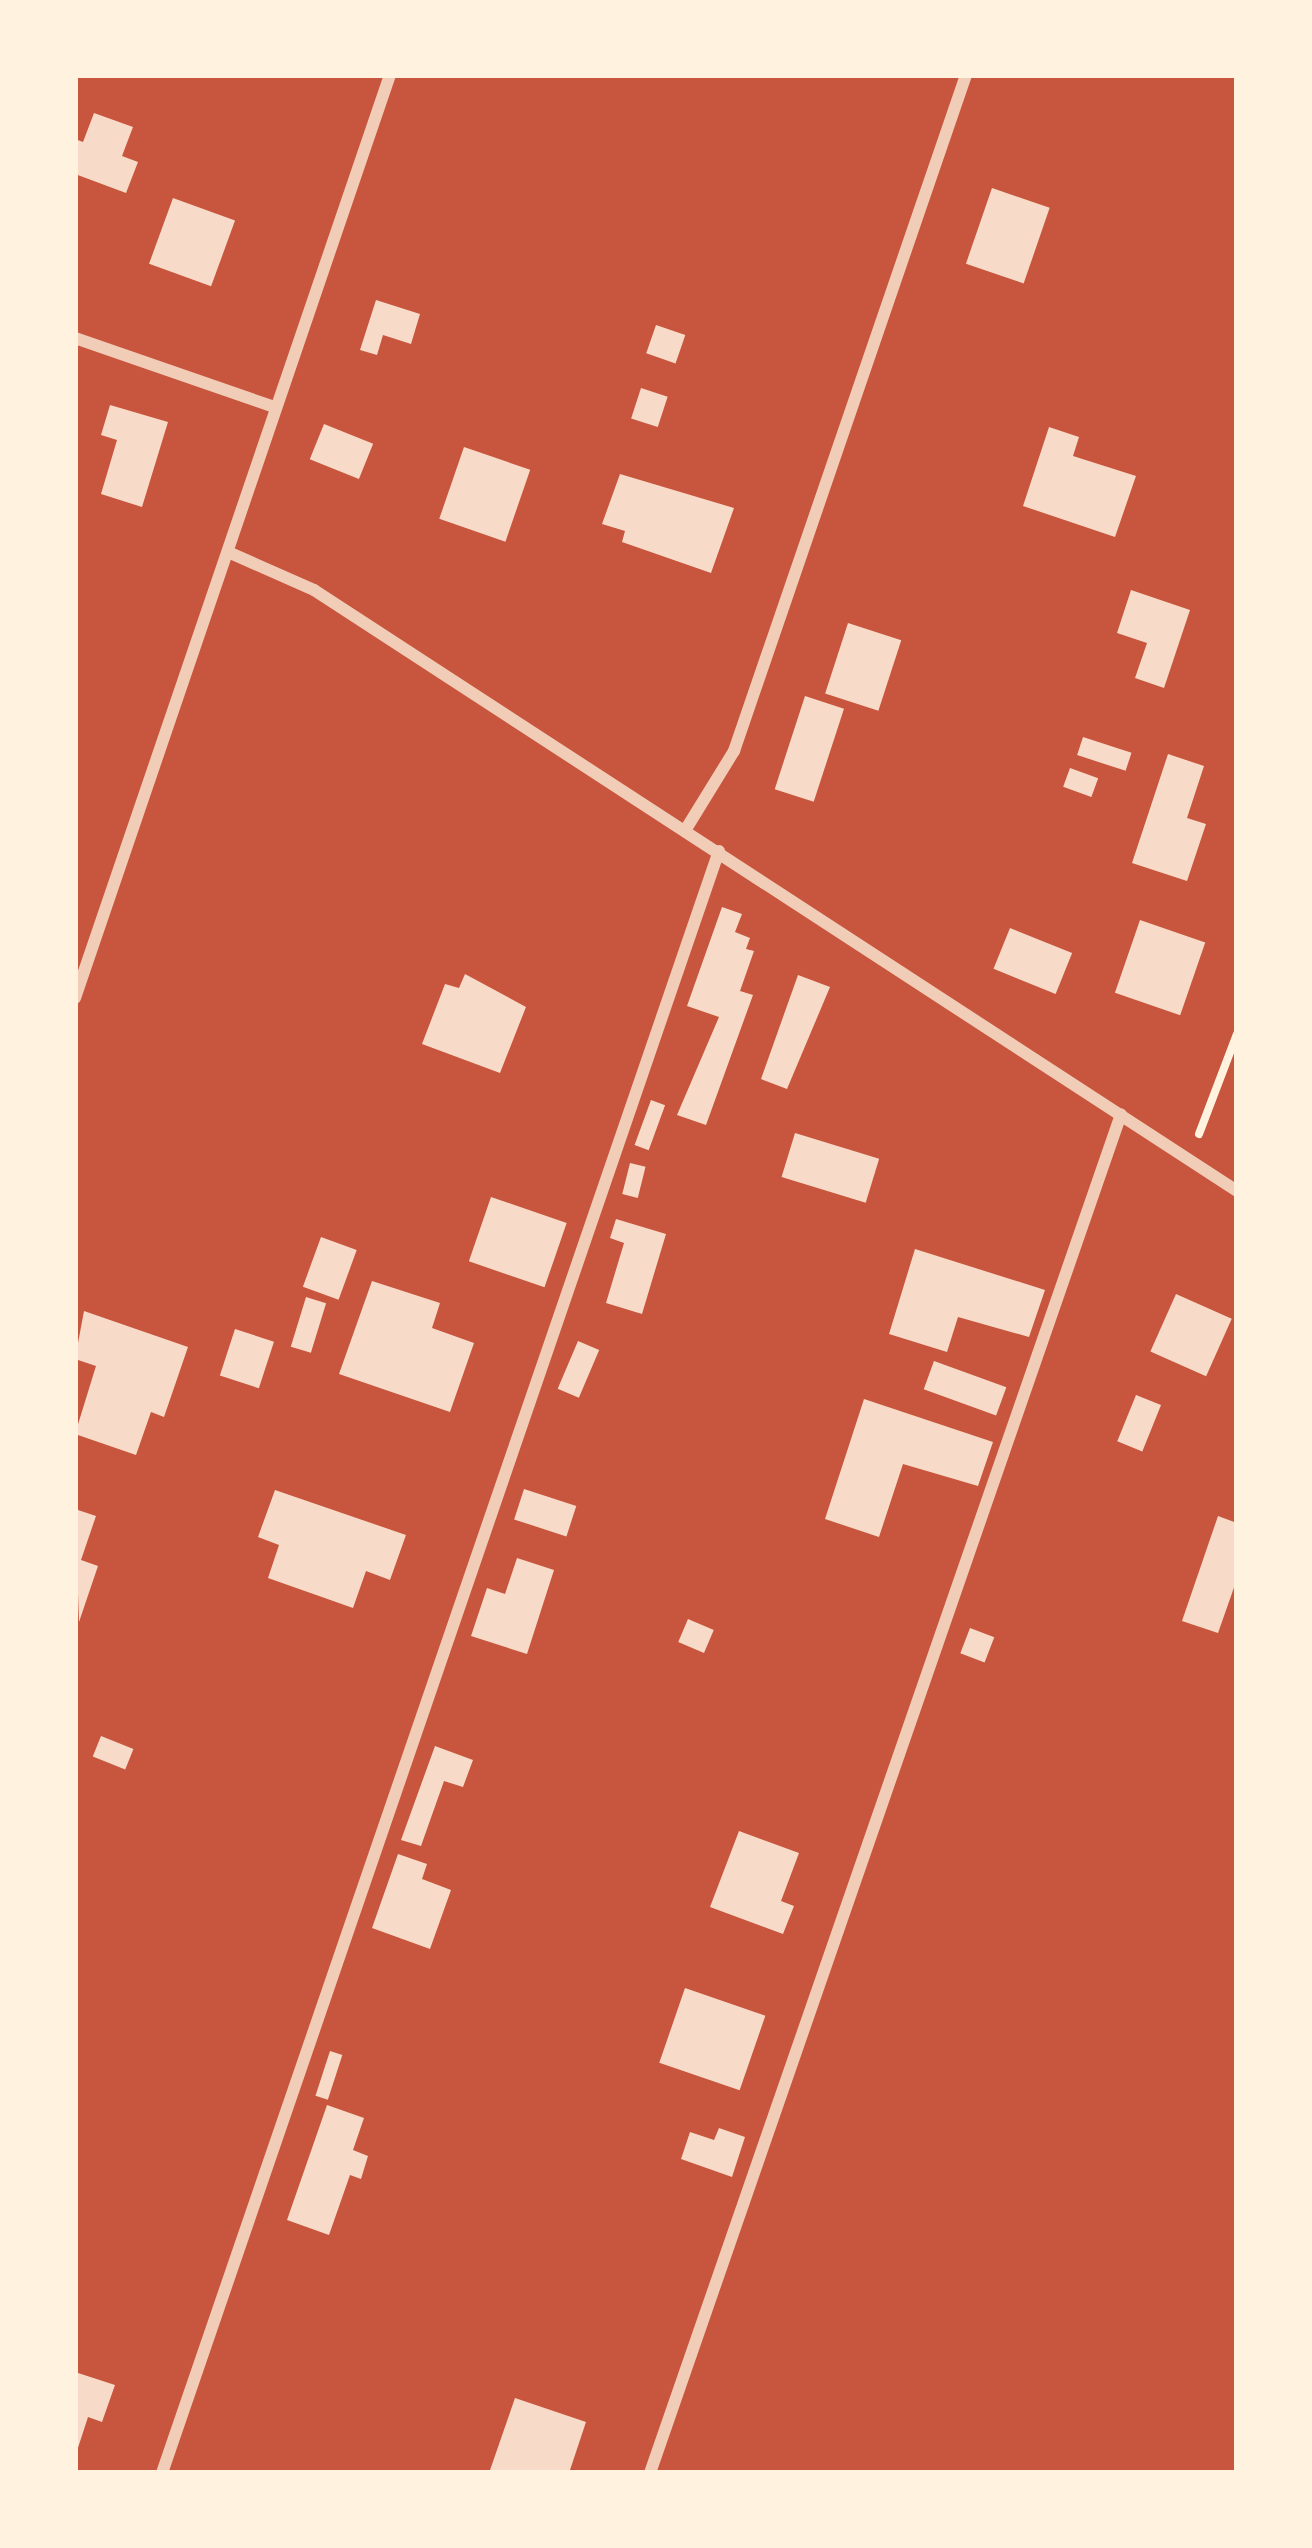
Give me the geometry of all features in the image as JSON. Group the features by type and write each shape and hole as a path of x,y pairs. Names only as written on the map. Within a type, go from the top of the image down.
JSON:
{"street":[{"path":"75,998 390,75"},
{"path":"686,829 734,751 966,75"},
{"path":"75,338 274,407"},
{"path":"228,552 314,590 1237,1191"},
{"path":"162,2473 719,851"},
{"path":"650,2473 1121,1114"}],"path":[{"path":"1187,1157 1237,1034"}],"building":[{"path":"94,113 133,127 122,156 138,162 126,193 75,174 75,139 83,142"},
{"path":"992,188 1050,208 1024,284 966,264"},
{"path":"173,198 235,221 211,286 149,264"},
{"path":"376,300 420,314 411,344 383,335 377,355 360,350"},
{"path":"656,325 685,335 676,363 646,353"},
{"path":"641,388 668,397 658,427 631,418"},
{"path":"110,405 168,422 142,507 101,494 117,440 101,435"},
{"path":"324,424 373,444 359,479 310,459"},
{"path":"1049,427 1079,437 1073,456 1136,476 1115,537 1023,506"},
{"path":"464,447 530,470 505,542 439,519"},
{"path":"620,474 734,508 711,573 622,542 625,531 602,524"},
{"path":"1131,590 1190,610 1164,688 1135,678 1147,643 1117,633"},
{"path":"848,623 901,640 878,711 825,693"},
{"path":"805,696 844,709 814,802 775,789"},
{"path":"1083,737 1132,753 1126,771 1077,755"},
{"path":"1168,754 1204,766 1187,818 1206,824 1187,881 1132,863"},
{"path":"1070,768 1098,778 1091,797 1063,787"},
{"path":"722,907 742,914 735,932 750,938 746,949 754,951 740,991 753,995 706,1125 677,1115 719,1017 687,1006"},
{"path":"1140,920 1205,942 1180,1015 1115,993"},
{"path":"1010,928 1072,953 1056,994 994,969"},
{"path":"465,974 526,1007 500,1073 422,1044 445,984 459,988"},
{"path":"798,975 830,987 787,1089 761,1079"},
{"path":"651,1100 665,1105 649,1150 635,1145"},
{"path":"795,1133 879,1159 866,1203 782,1177"},
{"path":"630,1163 646,1167 638,1198 622,1194"},
{"path":"491,1197 567,1223 545,1287 469,1261"},
{"path":"616,1219 666,1234 642,1314 606,1303 624,1243 610,1238"},
{"path":"321,1237 357,1250 339,1300 303,1287"},
{"path":"915,1249 1045,1290 1029,1337 958,1317 947,1352 889,1334"},
{"path":"372,1281 440,1303 432,1328 474,1343 450,1412 339,1374"},
{"path":"1176,1294 1232,1319 1206,1376 1150,1352"},
{"path":"306,1297 326,1303 311,1353 291,1347"},
{"path":"84,1311 188,1347 164,1417 151,1412 136,1455 75,1434 96,1366 75,1359"},
{"path":"235,1329 274,1342 259,1388 220,1376"},
{"path":"578,1341 599,1350 579,1398 558,1389"},
{"path":"934,1361 1006,1387 996,1416 924,1389"},
{"path":"1136,1395 1161,1405 1142,1451 1117,1441"},
{"path":"864,1399 993,1442 978,1486 903,1464 879,1537 825,1519"},
{"path":"524,1489 576,1506 566,1536 514,1519"},
{"path":"275,1490 406,1535 390,1580 366,1571 353,1608 268,1578 279,1545 258,1537"},
{"path":"75,1509 96,1516 81,1560 98,1566 79,1622"},
{"path":"1218,1516 1237,1523 1237,1579 1218,1633 1182,1621"},
{"path":"517,1558 554,1570 527,1654 471,1636 487,1588 505,1594"},
{"path":"688,1619 714,1630 704,1653 678,1642"},
{"path":"970,1628 994,1637 985,1663 960,1653"},
{"path":"101,1736 133,1749 125,1770 93,1756"},
{"path":"435,1746 473,1760 463,1787 444,1781 421,1846 401,1840"},
{"path":"739,1831 799,1853 781,1901 794,1906 783,1934 710,1907"},
{"path":"398,1854 427,1864 422,1879 451,1890 430,1949 372,1928"},
{"path":"685,1988 765,2016 740,2090 659,2063"},
{"path":"330,2051 342,2055 328,2100 315,2096"},
{"path":"327,2105 364,2118 353,2150 368,2156 361,2179 350,2175 329,2235 287,2220"},
{"path":"719,2128 745,2137 732,2177 681,2159 690,2132 714,2140"},
{"path":"75,2372 115,2385 102,2422 88,2417 76,2454"},
{"path":"515,2398 586,2422 569,2473 489,2473"}]}
